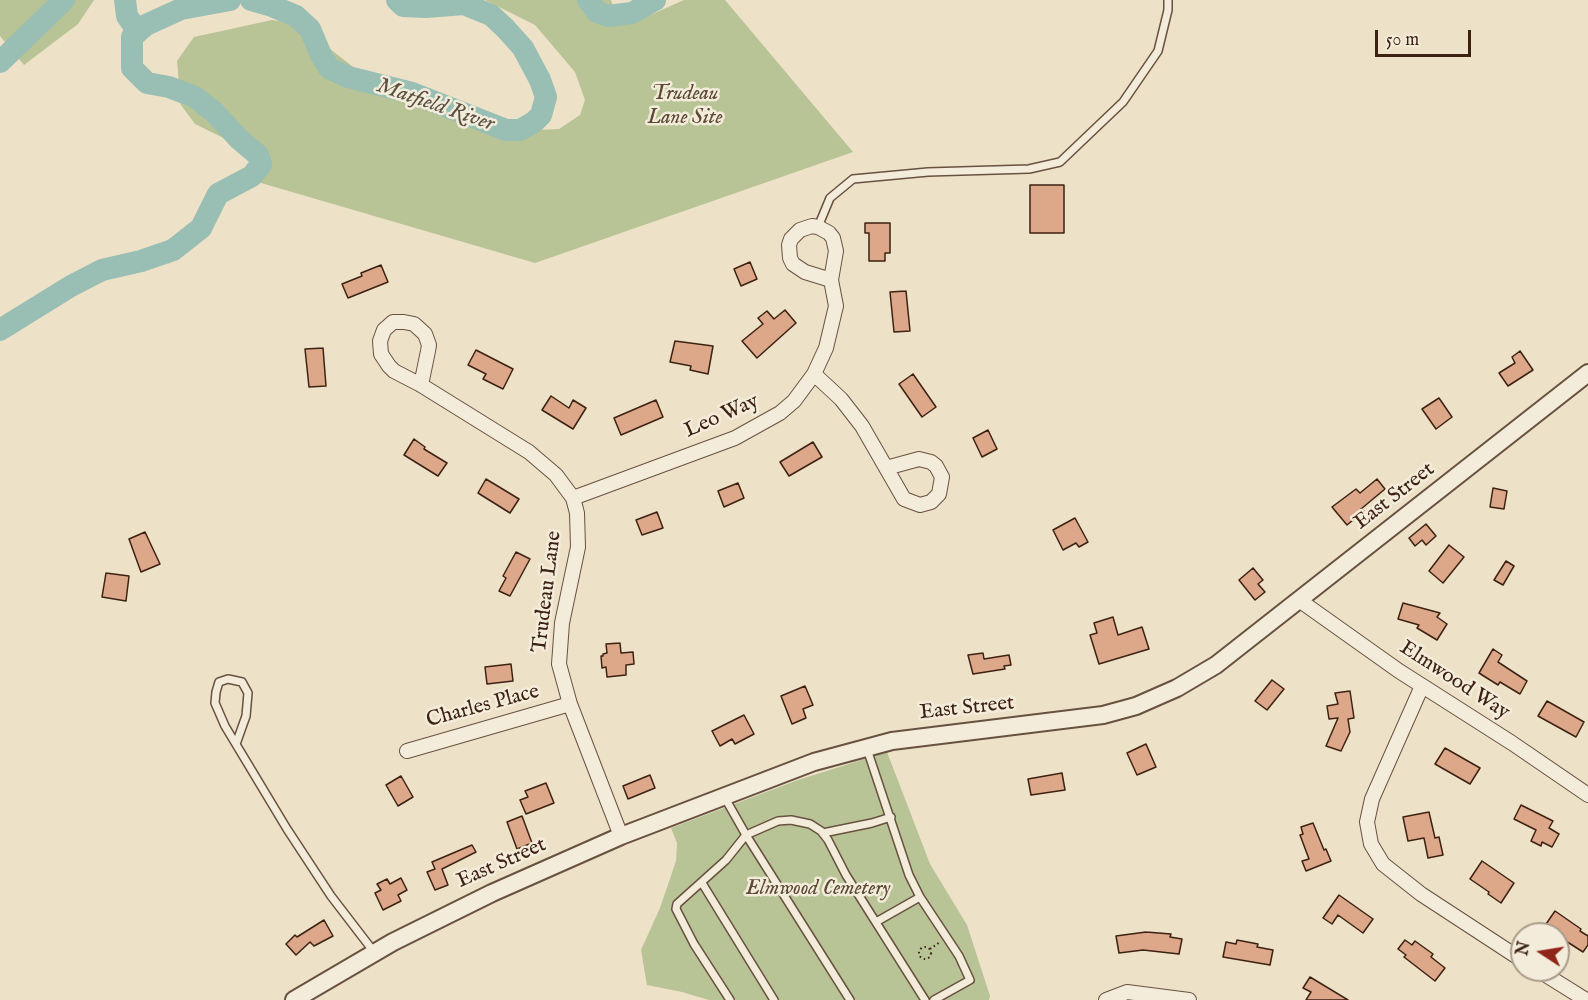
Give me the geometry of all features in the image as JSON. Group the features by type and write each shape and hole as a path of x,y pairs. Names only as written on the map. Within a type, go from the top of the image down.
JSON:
{"street":[{"path":"818,227 806,227 795,234 789,245 790,258 799,269 831,280"},
{"name":"Leo Way","path":"573,498 735,438 780,413 794,401 814,374 826,348 834,316 836,298 831,280 835,244 829,233 818,227"},
{"name":"Trudeau Lane","path":"421,385 429,345 425,334 418,326 393,322 381,335 381,354 394,371 421,385 529,452 555,475 573,498 578,513 578,547 559,644 560,664 570,704 621,836"},
{"name":"East Street","path":"294,1000 374,952 465,905 621,836 814,762 867,746 928,735 1103,715 1136,706 1201,675 1588,373"},
{"path":"814,374 829,386 850,410 886,468"},
{"name":"Elmwood Way","path":"1299,600 1422,687 1512,743 1588,795"},
{"path":"1422,687 1372,799 1367,822 1371,844 1383,864 1420,894 1510,952"},
{"name":"Charles Place","path":"406,751 570,704"},
{"path":"1551,982 1564,994 1586,1000"},
{"path":"1106,1000 1127,992 1189,1000"}],"lane":[{"path":"818,227 830,198 853,179 928,172 1029,169 1060,162 1123,102 1158,51 1168,10 1168,0"},
{"path":"236,744 249,701 248,693 242,682 228,678 219,682 215,703 225,726 287,829 332,896 374,952"},
{"path":"867,746 870,762 891,817 903,861 920,897 959,956 970,981 934,1000"},
{"path":"723,796 850,1000"},
{"path":"823,833 891,817"},
{"path":"730,1000 676,912 677,904 726,860 746,835 778,821 791,820 810,824 823,833 925,1000"},
{"path":"702,883 774,1000"},
{"path":"876,922 920,897"}],"green space":[{"path":"0,0 94,0 78,24 24,65 0,36"},
{"name":"Trudeau Lane Site","path":"485,0 611,0 615,12 637,21 684,0 725,0 853,152 535,263 244,178 252,163 248,150 195,124 181,105 177,61 194,37 272,20 298,24 357,70 423,109 517,131 559,129 580,115 585,100 575,72 535,25"},
{"name":"Elmwood Cemetery","path":"887,752 930,864 967,925 990,996 989,1000 709,1000 647,985 641,950 660,908 676,861 677,843 671,828 798,780"}],"building":[{"path":"1030,185 1064,185 1064,233 1030,233"},
{"path":"865,223 890,223 890,253 885,253 885,261 869,261 869,233 865,233"},
{"path":"750,262 757,279 741,286 734,269"},
{"path":"381,265 388,282 348,298 342,284"},
{"path":"906,291 910,331 894,332 890,292"},
{"path":"785,310 796,323 757,358 742,341 763,324 758,318 767,311 774,319"},
{"path":"675,341 713,346 708,374 690,370 691,366 670,362"},
{"path":"323,348 326,386 309,387 305,349"},
{"path":"476,350 513,369 503,389 483,379 486,374 468,365"},
{"path":"1520,351 1533,370 1508,386 1499,373 1515,363 1512,357"},
{"path":"913,374 936,407 922,417 899,384"},
{"path":"551,396 569,408 573,400 586,408 573,429 542,410"},
{"path":"1439,398 1452,417 1436,429 1422,409"},
{"path":"656,400 663,417 621,435 614,418"},
{"path":"988,430 997,449 982,457 973,438"},
{"path":"414,439 425,447 424,449 447,463 438,476 404,455"},
{"path":"813,442 822,457 789,476 780,462"},
{"path":"486,479 519,499 510,513 478,493"},
{"path":"1377,479 1385,489 1361,509 1364,511 1347,525 1332,507 1356,489 1360,493"},
{"path":"738,483 744,498 724,507 718,491"},
{"path":"1493,488 1507,491 1504,509 1490,507"},
{"path":"657,512 663,528 642,535 636,520"},
{"path":"1075,518 1088,542 1079,547 1076,543 1063,550 1053,530"},
{"path":"1426,524 1436,536 1426,545 1422,540 1415,546 1409,538"},
{"path":"145,532 160,564 141,572 129,539"},
{"path":"1449,545 1464,557 1443,583 1429,571"},
{"path":"516,552 530,559 510,596 499,591 506,578 503,576"},
{"path":"1506,561 1514,566 1503,585 1494,580"},
{"path":"1253,568 1263,580 1258,584 1265,592 1255,600 1239,580"},
{"path":"106,573 129,576 126,601 102,597"},
{"path":"1403,603 1440,613 1437,617 1447,624 1437,640 1417,628 1419,625 1398,619"},
{"path":"1113,617 1118,635 1142,627 1149,649 1099,664 1090,635 1097,633 1094,623"},
{"path":"620,643 621,653 633,652 634,664 626,665 626,675 607,677 606,667 602,668 601,656 607,653 606,644"},
{"path":"1493,649 1502,655 1498,662 1527,681 1520,694 1500,682 1498,685 1479,673"},
{"path":"983,653 984,659 1009,655 1011,665 1004,666 1005,669 973,674 968,655"},
{"path":"511,664 513,681 487,684 485,667"},
{"path":"1272,680 1284,689 1267,710 1255,701"},
{"path":"805,686 813,705 803,709 806,718 792,724 781,696"},
{"path":"1350,691 1354,718 1348,719 1350,732 1341,751 1326,746 1338,718 1329,719 1327,706 1338,704 1335,693"},
{"path":"1547,701 1584,722 1576,737 1538,716"},
{"path":"744,715 754,734 735,744 732,739 720,746 712,731"},
{"path":"1146,744 1156,767 1137,775 1127,753"},
{"path":"1445,748 1480,768 1470,784 1435,764"},
{"path":"1062,773 1065,790 1031,795 1028,779"},
{"path":"650,775 655,788 628,799 623,786"},
{"path":"401,776 413,797 398,806 386,785"},
{"path":"546,783 554,803 526,814 520,800 528,797 525,791"},
{"path":"1521,805 1553,821 1549,828 1559,834 1552,847 1542,842 1541,846 1531,841 1536,830 1514,819"},
{"path":"1429,812 1435,838 1439,837 1443,855 1428,858 1424,838 1408,841 1403,817"},
{"path":"522,816 532,843 517,849 507,822"},
{"path":"1313,823 1331,861 1306,871 1302,861 1309,859 1300,835 1303,834 1301,827"},
{"path":"472,845 476,852 442,869 448,885 435,890 427,872 435,869 432,862"},
{"path":"1482,861 1514,883 1501,903 1470,879"},
{"path":"401,878 407,890 398,895 401,901 383,910 375,893 381,890 377,884 387,879 390,884"},
{"path":"1339,895 1373,919 1363,933 1338,915 1332,924 1323,918"},
{"path":"1555,911 1581,929 1580,931 1588,936 1588,945 1583,952 1570,944 1570,922 1547,922"},
{"path":"324,920 333,936 314,946 310,942 296,955 286,944 295,935 297,937"},
{"path":"1146,932 1171,934 1170,937 1182,939 1179,954 1143,950 1119,953 1116,936"},
{"path":"1237,940 1273,950 1270,965 1223,957 1226,942 1236,944"},
{"path":"1405,940 1412,945 1415,941 1433,954 1431,957 1445,968 1435,981 1404,957 1406,955 1398,949"},
{"path":"1310,977 1348,1000 1306,1000 1311,992 1303,988"}],"waterway":[{"path":"0,62 64,0"},
{"path":"125,0 127,16 138,32"},
{"name":"Matfield River","path":"0,330 71,286 102,270 141,261 173,250 201,228 218,194 252,176 261,164 258,155 239,139 214,112 195,97 169,87 147,83 132,68 132,37 146,25 181,9 230,0"},
{"name":"Matfield River","path":"251,0 296,16 310,29 329,68 348,77 412,93 506,130 520,130 541,115 546,97 540,80 523,48 491,15 464,4 403,6 397,0"},
{"name":"Matfield River","path":"588,0 597,12 608,16 632,13 655,0"}]}
